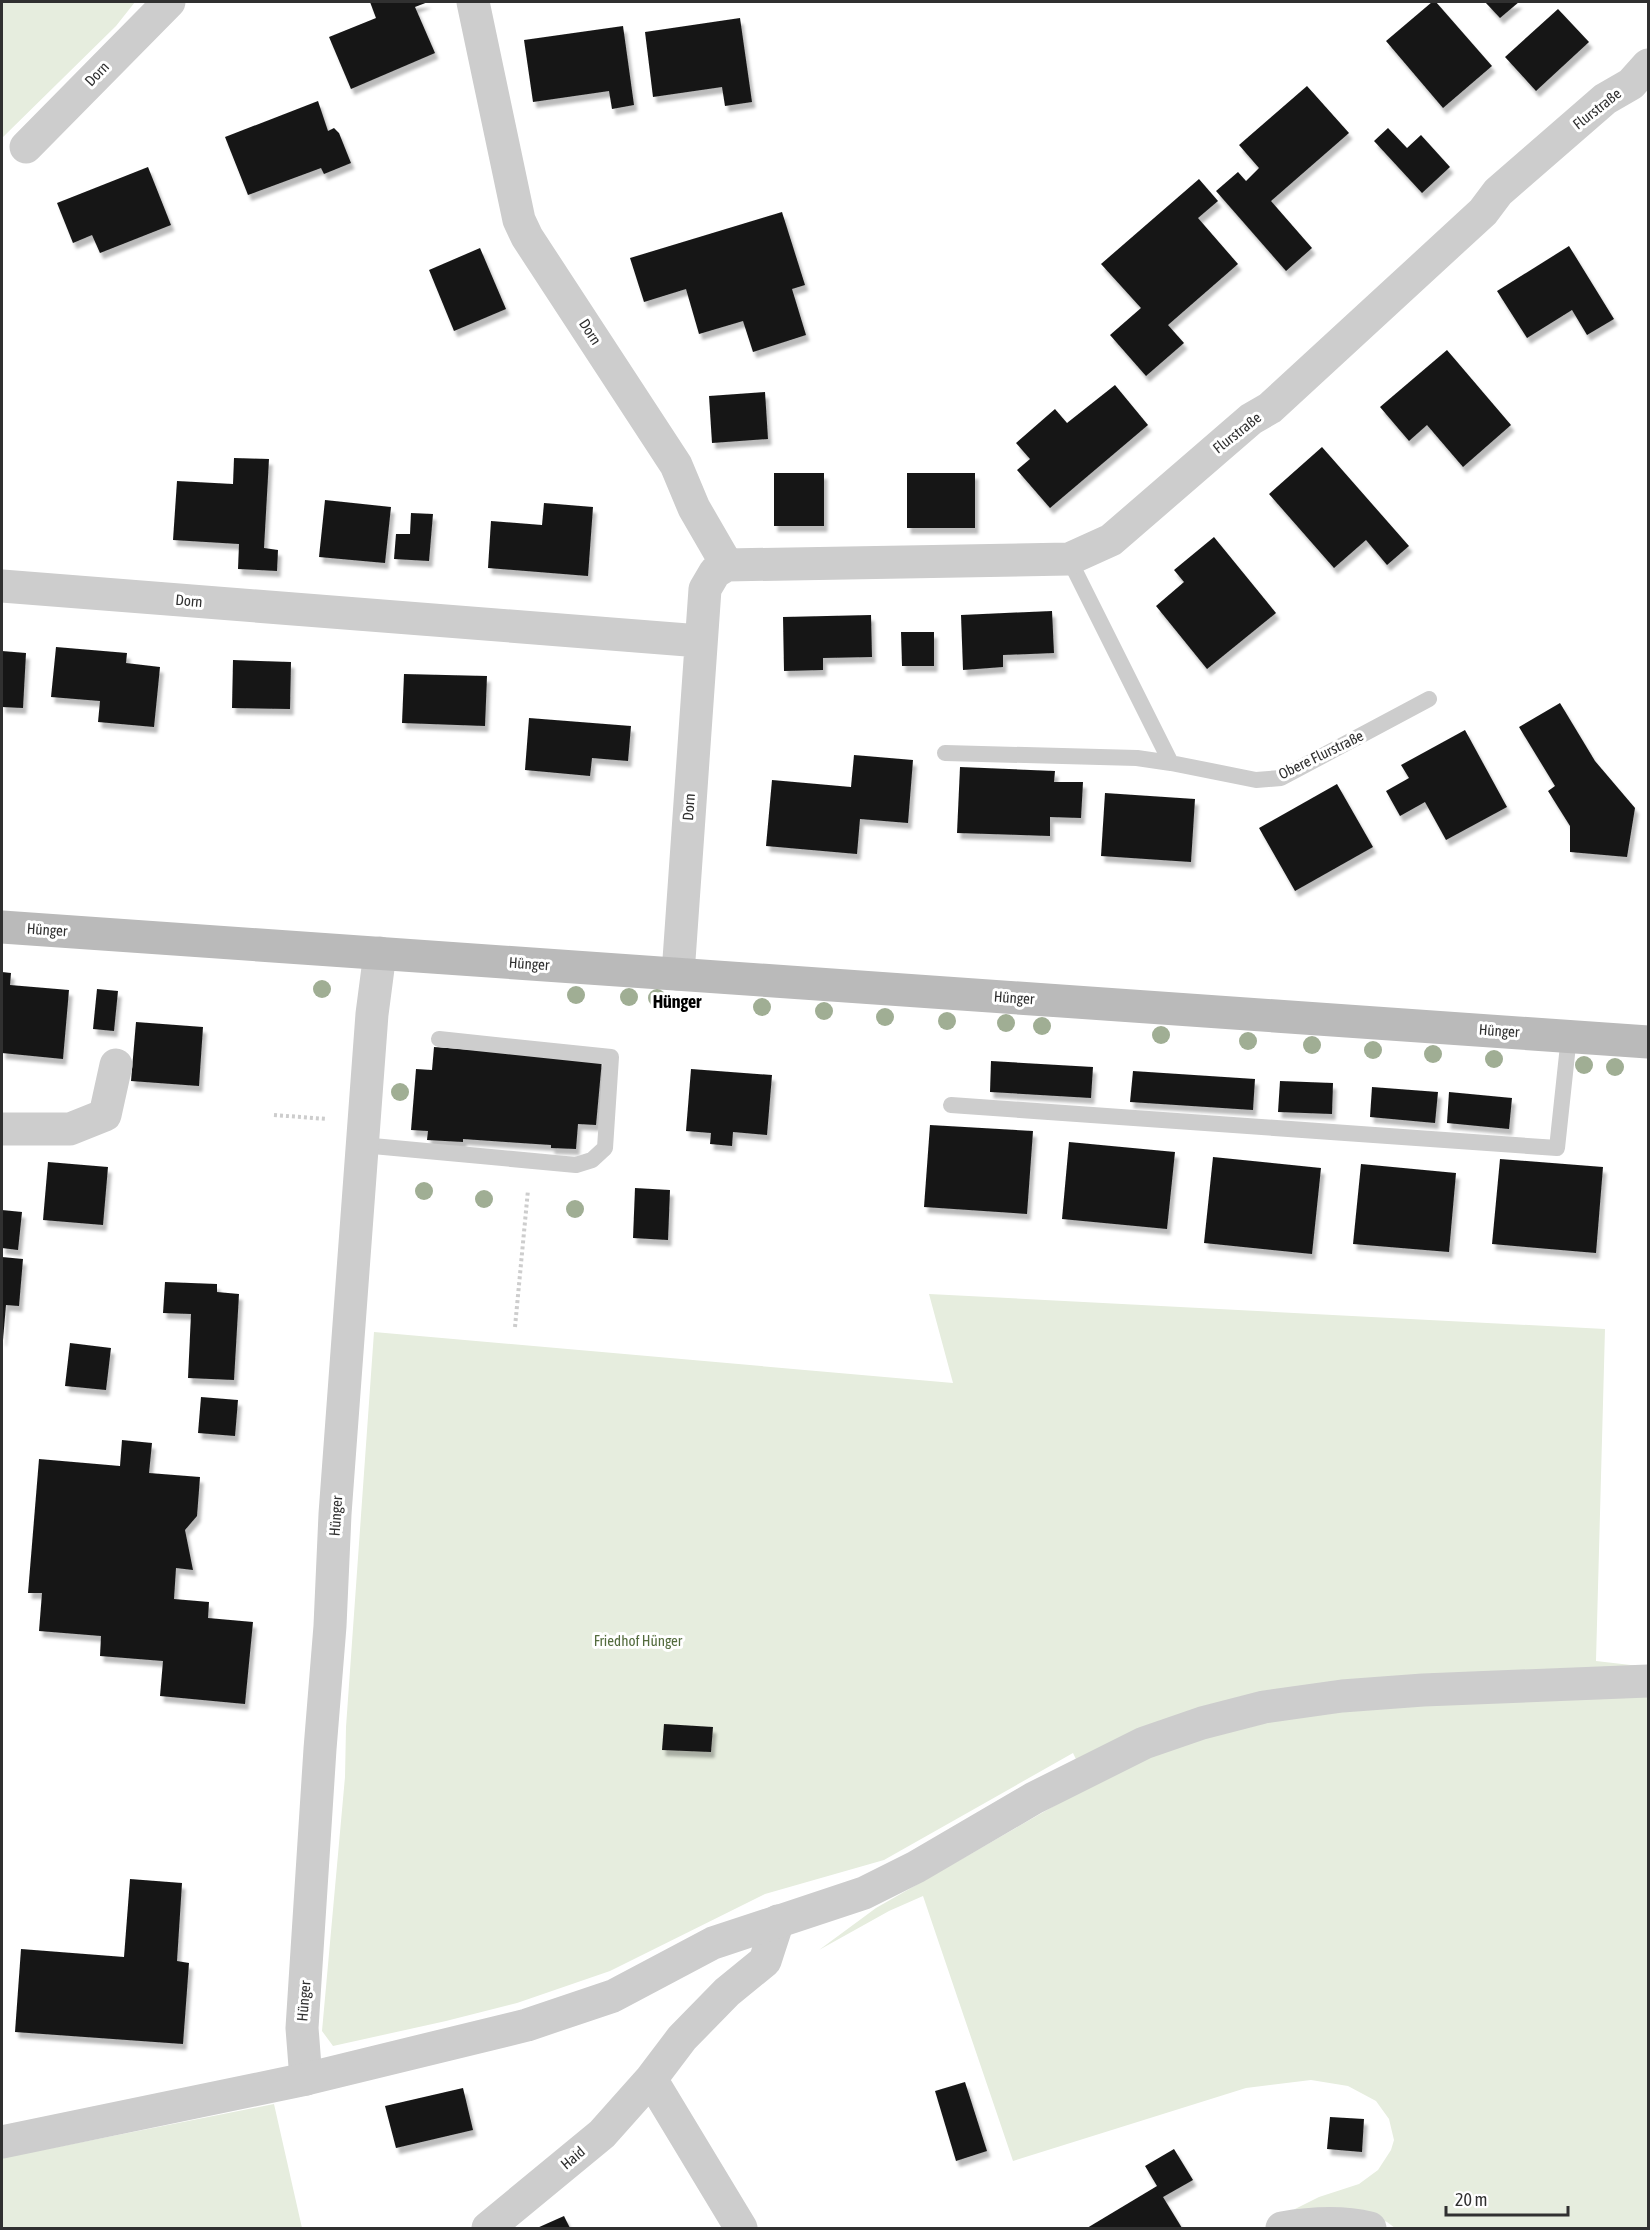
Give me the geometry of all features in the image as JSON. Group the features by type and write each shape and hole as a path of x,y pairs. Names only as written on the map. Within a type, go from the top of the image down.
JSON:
{"main road":[{"name":"Hünger","path":"2,927 1648,1042"}],"street":[{"name":"Dorn","path":"26,147 169,2"},
{"name":"Dorn","path":"473,2 519,220 538,254 676,465 694,508 727,565 715,572 705,589 678,974"},
{"name":"Flurstraße","path":"727,565 1069,559 1111,540 1251,419 1270,408 1483,212 1498,192 1605,99 1631,84 1648,65"},
{"name":"Dorn","path":"2,586 700,641"},
{"name":"Hünger","path":"306,2079 302,2054 302,2028 330,1626 335,1514 372,1014 380,953"},
{"path":"2,1129 70,1129 105,1114 116,1065"},
{"path":"2,2142 306,2079 527,2025 559,2015 613,1996 713,1943 864,1893 916,1867 1034,1798 1144,1743 1202,1723 1264,1707 1342,1696 1423,1690 1648,1681"},
{"name":"Haid","path":"488,2229 602,2134 651,2079 682,2038 727,1992 765,1961 778,1921"},
{"path":"651,2079 741,2229"},
{"path":"1282,2229 1326,2224 1350,2224 1370,2229"}],"lane":[{"path":"1069,559 1171,763"},
{"name":"Obere Flurstraße","path":"945,753 1137,758 1256,780 1281,778 1429,699"},
{"path":"951,1105 1557,1148 1569,1036"},
{"path":"363,1133 531,1161 576,1165 592,1160 604,1148 611,1057 439,1040"}],"path":[{"path":"274,1115 363,1133"},
{"path":"515,1327 531,1161"}],"green space":[{"path":"2,2 135,2 116,26 2,138"},
{"name":"Friedhof Hünger","path":"929,1294 1605,1329 1596,1661 1648,1667 1648,2228 1395,2228 1371,2216 1281,2216 1319,2197 1359,2184 1378,2170 1391,2150 1394,2140 1389,2119 1376,2101 1348,2086 1311,2080 1246,2088 1013,2161 923,1896 889,1911 819,1950 876,1908 1089,1786 1073,1753 884,1860 765,1894 610,1971 517,2003 333,2046 322,2031 345,1777 346,1727 374,1332 953,1383"},
{"path":"274,2104 302,2228 2,2228 2,2158"}],"building":[{"path":"370,2 428,2 415,7 435,53 351,89 329,37 376,18"},
{"path":"1432,2 1436,2 1492,66 1443,108 1386,41"},
{"path":"1485,2 1519,2 1500,18"},
{"path":"1558,9 1589,42 1536,91 1505,57"},
{"path":"740,18 752,102 725,106 722,87 653,97 645,32"},
{"path":"623,26 634,105 612,109 609,91 533,102 524,40"},
{"path":"1307,86 1349,133 1271,201 1312,248 1286,271 1216,191 1238,172 1246,181 1259,168 1239,145"},
{"path":"318,101 328,131 334,128 339,133 351,163 324,174 321,168 248,195 225,137"},
{"path":"1388,128 1407,148 1421,135 1450,167 1422,193 1374,141"},
{"path":"148,167 171,225 100,253 92,235 73,243 57,203"},
{"path":"1199,179 1218,201 1198,218 1238,264 1168,325 1184,343 1146,376 1110,335 1141,308 1101,264"},
{"path":"782,212 805,285 792,289 806,335 753,352 743,321 699,334 686,289 644,302 630,258"},
{"path":"1569,246 1614,319 1587,335 1572,310 1527,338 1497,291"},
{"path":"480,248 506,309 454,331 429,270"},
{"path":"1447,350 1511,425 1463,467 1427,425 1409,441 1380,407"},
{"path":"1115,385 1148,425 1050,508 1017,470 1030,459 1016,443 1055,409 1067,423"},
{"path":"765,392 768,439 712,443 709,396"},
{"path":"1322,447 1409,546 1387,565 1366,540 1334,568 1269,494"},
{"path":"234,458 269,459 264,548 278,550 277,571 238,569 239,544 173,540 177,481 233,484"},
{"path":"774,473 824,473 824,526 774,526"},
{"path":"907,473 975,473 975,528 907,528"},
{"path":"325,500 391,507 385,563 319,557"},
{"path":"544,503 593,507 588,576 488,568 491,521 542,525"},
{"path":"411,513 433,514 429,561 394,559 396,534 410,534"},
{"path":"1214,537 1276,613 1207,669 1156,606 1184,582 1174,570"},
{"path":"1052,611 1054,653 1003,655 1003,667 963,670 961,615"},
{"path":"871,615 872,657 823,658 823,670 784,671 783,617"},
{"path":"901,632 934,632 934,666 902,666"},
{"path":"56,647 127,653 126,663 160,667 154,727 98,722 100,701 51,697"},
{"path":"2,651 26,653 23,708 2,707"},
{"path":"233,660 291,662 290,709 232,708"},
{"path":"404,674 487,676 485,726 402,723"},
{"path":"1560,703 1595,761 1635,808 1627,857 1570,852 1570,826 1548,791 1555,786 1519,727"},
{"path":"529,718 631,726 628,761 592,758 590,776 525,770"},
{"path":"1465,730 1507,807 1446,840 1425,802 1400,816 1386,791 1409,778 1401,765"},
{"path":"854,755 913,760 908,823 860,819 857,854 766,846 772,780 851,787"},
{"path":"960,767 1055,771 1054,782 1083,782 1081,818 1050,817 1050,836 957,833"},
{"path":"1337,784 1373,847 1295,891 1259,828"},
{"path":"1105,793 1195,799 1191,862 1101,856"},
{"path":"2,972 11,973 10,985 69,990 63,1059 2,1053"},
{"path":"97,989 118,991 114,1031 93,1029"},
{"path":"136,1022 203,1027 199,1086 131,1081"},
{"path":"434,1047 602,1060 596,1125 578,1124 576,1149 463,1139 463,1142 427,1140 428,1131 411,1130 416,1069 432,1070"},
{"path":"991,1061 1093,1067 1091,1098 990,1092"},
{"path":"691,1069 772,1075 767,1135 733,1132 732,1146 710,1144 711,1133 686,1131"},
{"path":"1133,1071 1255,1079 1253,1110 1130,1102"},
{"path":"1280,1081 1333,1083 1332,1114 1278,1112"},
{"path":"1372,1087 1438,1092 1435,1123 1370,1117"},
{"path":"1449,1092 1512,1098 1509,1129 1447,1123"},
{"path":"930,1125 1033,1131 1027,1214 924,1207"},
{"path":"1069,1142 1175,1152 1167,1229 1062,1219"},
{"path":"1213,1157 1321,1168 1312,1254 1204,1243"},
{"path":"1500,1159 1603,1167 1596,1253 1492,1244"},
{"path":"48,1162 108,1167 103,1225 43,1220"},
{"path":"1361,1164 1456,1173 1449,1252 1353,1244"},
{"path":"635,1188 670,1190 668,1240 633,1238"},
{"path":"2,1210 22,1212 18,1250 2,1248"},
{"path":"2,1257 23,1259 19,1306 6,1305 3,1340 2,1340"},
{"path":"165,1282 217,1284 217,1292 239,1294 234,1380 188,1378 191,1314 163,1313"},
{"path":"70,1343 111,1348 106,1390 65,1386"},
{"path":"201,1397 238,1400 235,1436 198,1433"},
{"path":"122,1440 152,1443 149,1473 200,1477 197,1516 185,1530 193,1570 176,1568 174,1599 209,1602 208,1618 253,1622 245,1704 160,1696 163,1661 100,1656 101,1636 39,1631 42,1593 28,1593 39,1459 120,1466"},
{"path":"664,1724 713,1727 711,1752 662,1750"},
{"path":"130,1879 182,1883 177,1961 189,1963 183,2044 15,2032 21,1949 124,1957"},
{"path":"965,2082 987,2151 956,2161 935,2091"},
{"path":"463,2088 473,2130 396,2148 385,2106"},
{"path":"1330,2117 1364,2119 1362,2152 1327,2149"},
{"path":"1174,2149 1193,2180 1163,2197 1182,2228 1087,2228 1157,2186 1145,2166"},
{"path":"564,2216 570,2228 537,2228"}],"district":[{"name":"Hünger","path":"677,1002"}]}
